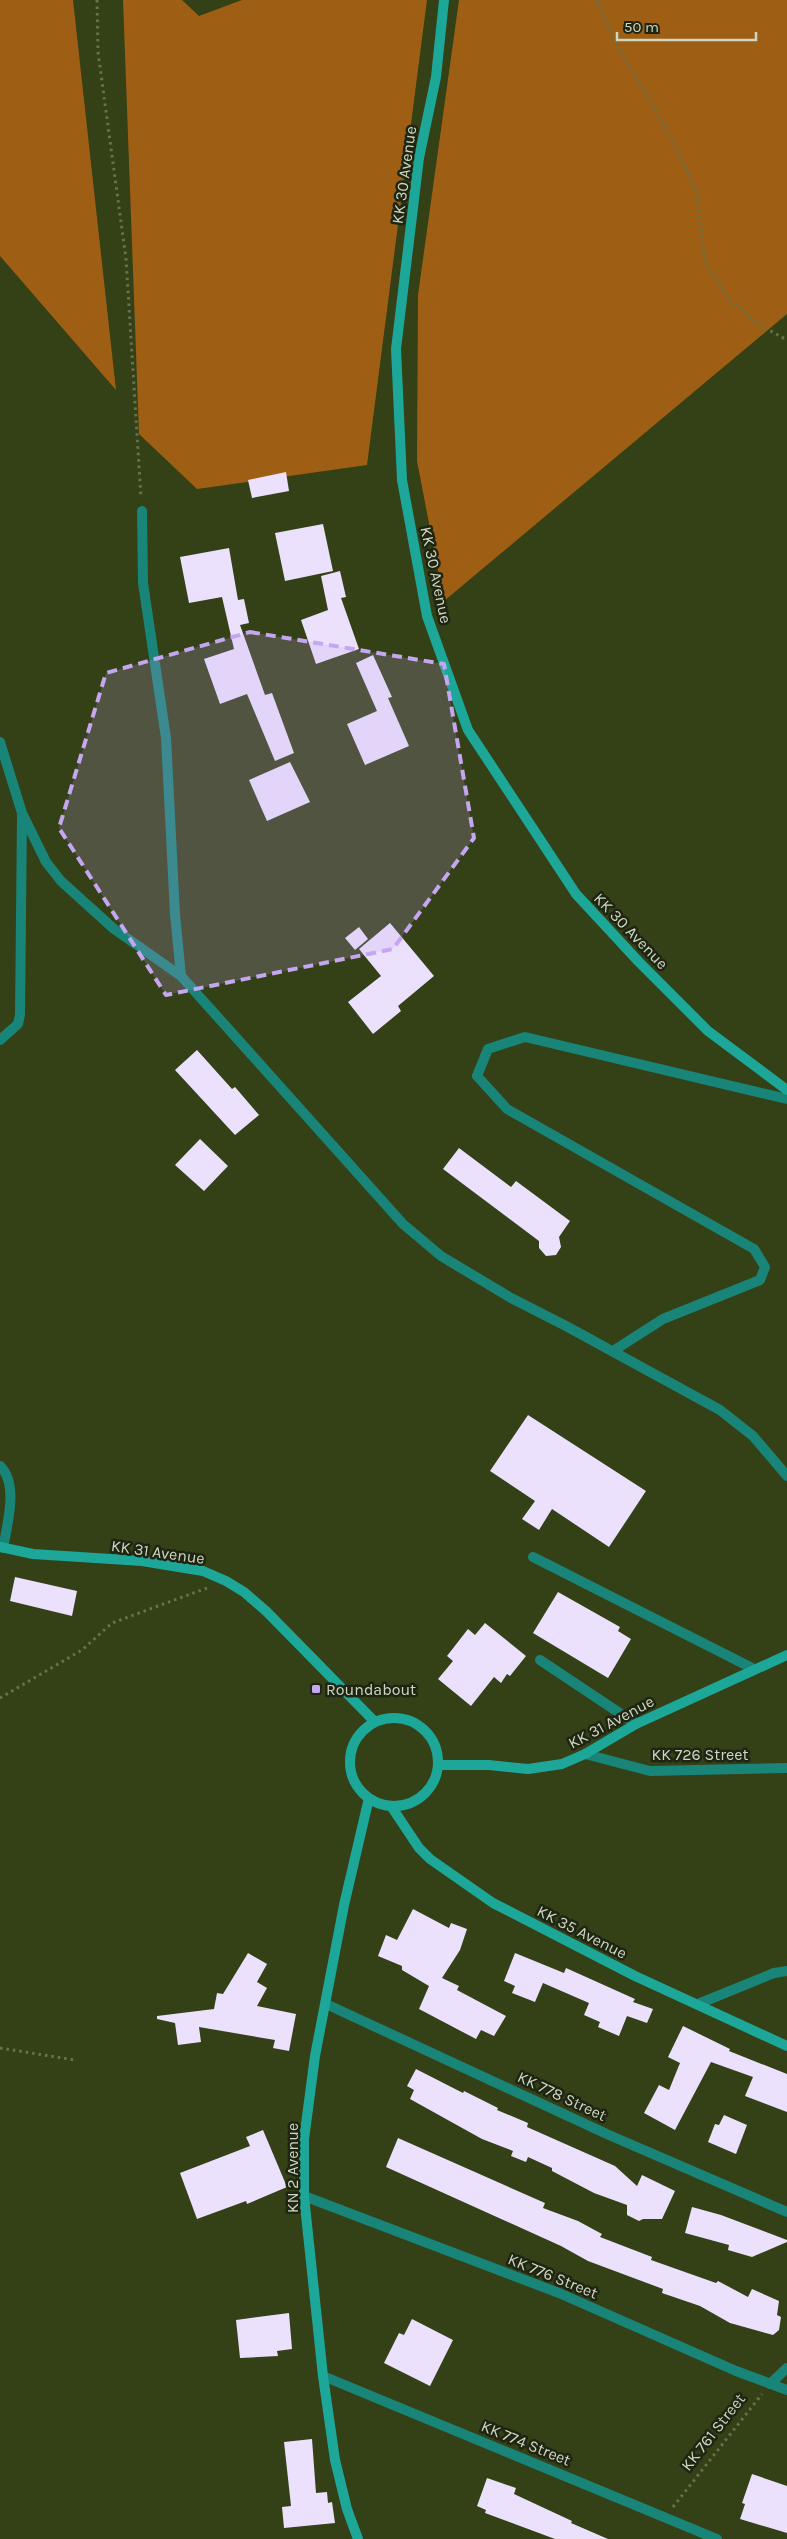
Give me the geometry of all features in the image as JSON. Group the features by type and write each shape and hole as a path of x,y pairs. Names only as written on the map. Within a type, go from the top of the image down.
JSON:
{"main road":[{"name":"KK 30 Avenue","path":"444,0 436,77 419,158 396,349 402,480 427,616 468,730 576,894 639,962 708,1030 787,1090"},
{"name":"KK 31 Avenue","path":"1,1548 33,1554 151,1563 203,1571 244,1592 266,1611 375,1722"},
{"name":"KK 31 Avenue","path":"438,1765 542,1768 562,1764 585,1754 636,1724 787,1655"},
{"path":"397,1718 419,1726 434,1743 438,1765 431,1787 423,1795 413,1802 391,1806 369,1798 354,1781 350,1758 357,1737 375,1722 397,1718"},
{"name":"KN 2 Avenue","path":"358,2539 347,2509 335,2460 323,2376 304,2196 304,2139 315,2056 344,1905 369,1798"},
{"name":"KK 35 Avenue","path":"391,1806 419,1848 430,1859 464,1884 508,1910 635,1976 787,2046"}],"street":[{"path":"142,511 143,583 166,738 175,914 181,976"},
{"path":"0,742 22,813 46,862 71,891 114,929 181,976 403,1224 440,1256 511,1298 720,1410 753,1436 787,1476"},
{"path":"0,1040 18,1024 20,1015 22,813"},
{"path":"612,1351 663,1319 760,1280 765,1267 754,1248 507,1109 477,1076 488,1049 525,1037 787,1099"},
{"path":"0,1466 6,1472 11,1502 1,1548"},
{"path":"534,1557 754,1669"},
{"path":"540,1660 636,1724"},
{"name":"KK 726 Street","path":"585,1754 650,1771 787,1768"},
{"path":"698,2004 774,1974 787,1972"},
{"name":"KK 778 Street","path":"326,2004 610,2135 787,2212"},
{"name":"KK 776 Street","path":"304,2196 559,2294 787,2390"},
{"path":"770,2384 787,2368"},
{"name":"KK 774 Street","path":"323,2376 717,2539"}],"path":[{"path":"97,0 98,52 126,259 142,511"},
{"path":"597,0 613,38 672,139 697,193 705,261 727,296 758,324 787,340"},
{"path":"0,1698 82,1650 112,1623 226,1582"},
{"path":"0,2048 75,2060"},
{"name":"KK 761 Street","path":"665,2517 770,2384"}],"highlighted area":[{"path":"250,632 444,664 474,838 393,949 166,995 59,828 106,673"}],"shaded area":[{"path":"0,0 73,0 116,390 0,256"},
{"path":"123,0 182,0 199,16 242,0 427,0 367,465 197,489 139,434"},
{"path":"459,0 787,0 787,314 444,601 417,461 418,295"}],"building":[{"path":"286,472 289,491 252,498 248,480"},
{"path":"323,524 333,571 285,581 275,533"},
{"path":"229,548 238,600 244,599 249,623 240,625 265,695 272,693 294,753 275,761 247,694 220,704 204,659 234,649 222,597 189,603 180,557"},
{"path":"340,571 346,597 341,598 359,649 316,664 301,620 328,610 321,576"},
{"path":"373,655 392,697 388,698 409,746 365,765 347,724 377,711 356,663"},
{"path":"290,762 310,802 267,821 249,780"},
{"path":"390,923 434,976 398,1006 401,1011 373,1034 348,1002 381,976 359,949"},
{"path":"359,927 368,939 355,950 345,938"},
{"path":"197,1050 232,1089 235,1087 259,1115 235,1135 175,1070"},
{"path":"200,1139 228,1166 204,1191 175,1165"},
{"path":"459,1148 511,1187 516,1181 570,1221 559,1237 561,1247 556,1255 546,1256 539,1248 539,1241 443,1169"},
{"path":"528,1415 646,1491 609,1547 552,1509 539,1530 522,1519 535,1501 490,1471"},
{"path":"15,1577 77,1591 72,1616 10,1601"},
{"path":"558,1592 620,1627 618,1631 631,1639 608,1678 533,1633"},
{"path":"485,1623 526,1656 510,1676 507,1674 501,1683 494,1677 471,1706 438,1679 453,1661 447,1656 468,1629 475,1635"},
{"path":"413,1909 449,1928 451,1923 467,1929 460,1950 442,1978 459,1986 457,1990 506,2016 494,2036 481,2030 476,2039 419,2009 429,1986 402,1970 402,1966 378,1956 386,1935 397,1940"},
{"path":"248,1953 267,1964 257,1982 267,1988 257,2006 296,2014 289,2051 273,2048 275,2040 199,2027 201,2042 178,2045 175,2023 157,2019 157,2016 214,2009 217,1993 223,1994"},
{"path":"515,1953 564,1973 566,1968 635,1999 633,2002 653,2009 647,2023 627,2016 619,2036 598,2027 600,2022 584,2015 589,2003 543,1983 535,2002 512,1993 515,1986 504,1981"},
{"path":"683,2026 730,2049 729,2051 787,2074 787,2112 745,2096 753,2077 711,2062 675,2130 644,2113 659,2085 669,2090 680,2063 668,2057"},
{"path":"416,2069 498,2108 497,2110 528,2123 527,2127 615,2166 637,2186 642,2175 675,2191 662,2219 643,2219 639,2221 627,2215 627,2205 594,2193 552,2171 552,2168 528,2157 526,2162 511,2156 513,2151 482,2139 410,2099 414,2090 407,2086"},
{"path":"724,2115 747,2125 736,2154 708,2142 715,2124 719,2125"},
{"path":"263,2130 287,2187 247,2204 246,2201 197,2219 180,2173 250,2146 246,2137"},
{"path":"398,2138 545,2203 543,2208 578,2221 602,2234 600,2237 652,2257 651,2260 716,2283 718,2281 748,2297 752,2289 779,2301 777,2315 781,2317 779,2330 773,2335 730,2323 700,2306 662,2293 663,2289 588,2261 561,2246 386,2167"},
{"path":"692,2207 721,2215 787,2240 787,2242 752,2257 728,2250 729,2245 685,2233"},
{"path":"289,2313 292,2349 277,2351 278,2356 240,2358 236,2320"},
{"path":"412,2319 453,2340 430,2386 384,2363 399,2333 404,2335"},
{"path":"312,2439 316,2493 327,2492 328,2503 332,2502 335,2523 284,2528 282,2507 291,2506 284,2442"},
{"path":"752,2474 787,2486 787,2533 740,2519 745,2504 742,2503"},
{"path":"487,2478 516,2488 514,2494 572,2521 571,2523 608,2539 555,2539 485,2513 486,2510 477,2506"}],"place":[{"name":"Roundabout","path":"316,1689"}]}
